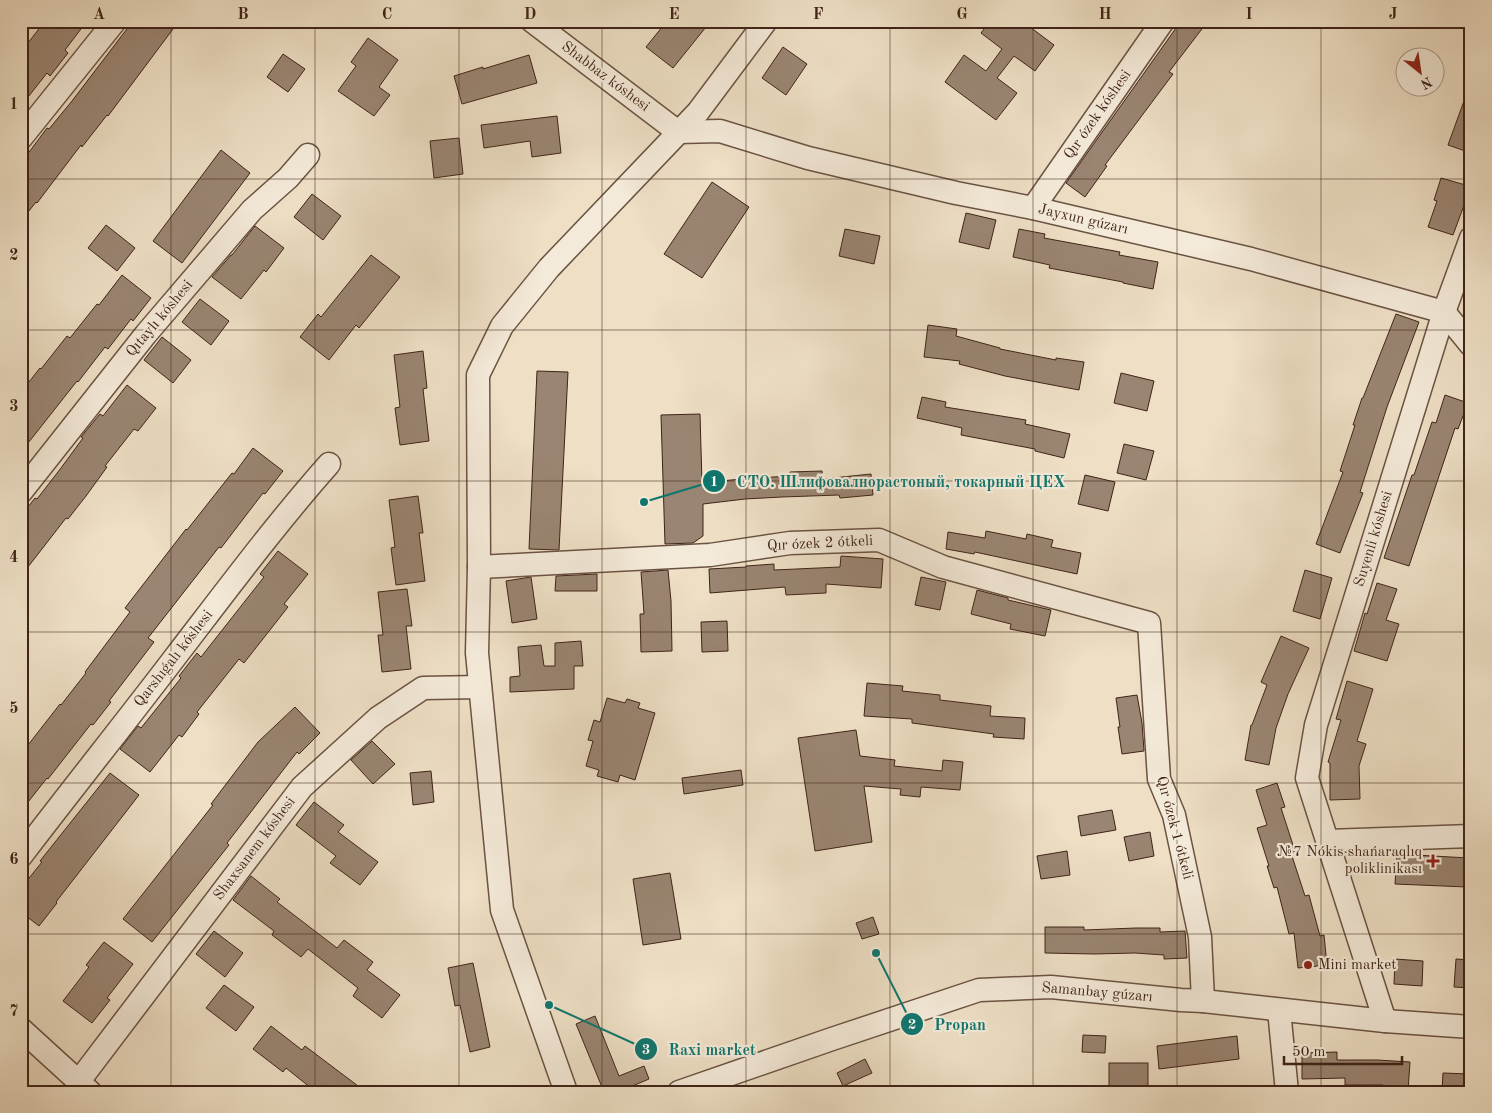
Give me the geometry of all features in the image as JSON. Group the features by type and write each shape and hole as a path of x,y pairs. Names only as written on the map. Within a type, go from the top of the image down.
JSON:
{"street":[{"path":"21,138 115,21"},
{"name":"Shabbaz kóshesi","path":"532,21 678,132"},
{"path":"566,1092 502,910 477,653 479,567 478,375 502,326 549,268 698,112 766,21"},
{"name":"Qır ózek kóshesi","path":"1032,208 1163,21"},
{"name":"Jayxun gúzarı","path":"678,132 720,131 808,158 1251,259 1444,312"},
{"name":"Qıtaylı kóshesi","path":"21,492 146,334 252,210 288,178 308,155"},
{"name":"Suyenli kóshesi","path":"1385,1021 1307,778 1316,725 1444,312 1471,238"},
{"path":"1444,312 1471,345"},
{"name":"Qarshıǵalı kóshesi","path":"21,856 294,503 329,464"},
{"name":"Qır ózek 2 ótkeli","path":"479,567 710,555 790,543 879,540 943,567 1149,623"},
{"name":"Qır ózek 1 ótkeli","path":"1149,623 1159,779 1174,814 1200,937 1203,1001"},
{"name":"Shaxsanem kóshesi","path":"85,1086 302,787 378,718 423,688 480,687"},
{"path":"1328,841 1471,836"},
{"name":"Samanbay gúzarı","path":"679,1092 979,990 1051,987 1385,1021 1471,1027"},
{"path":"1279,1010 1287,1092"},
{"path":"21,1029 85,1086"}],"path":[{"path":"838,1092 861,1090 862,1092"}],"building":[{"path":"45,21 87,21 65,50 68,53 50,76 47,73 21,106 21,52"},
{"path":"133,21 179,21 108,116 82,147 81,145 21,221 21,163 47,128 49,129 72,101"},
{"path":"667,21 698,21 706,27 673,68 646,47"},
{"path":"990,21 1022,21 1054,45 1035,71 1014,56 997,78 1017,93 996,120 945,82 964,55 986,71 1002,49 981,33"},
{"path":"1181,21 1208,21 1169,72 1173,74 1105,165 1107,166 1085,197 1066,183"},
{"path":"368,38 398,60 379,87 390,95 374,116 338,91 356,66 351,62"},
{"path":"783,47 807,64 786,95 762,78"},
{"path":"283,54 305,69 288,92 267,77"},
{"path":"529,55 537,83 462,104 454,76"},
{"path":"1469,87 1471,87 1471,153 1448,145"},
{"path":"557,116 561,153 532,157 530,141 484,148 481,125"},
{"path":"459,138 463,174 434,178 430,141"},
{"path":"221,150 250,173 182,263 153,241"},
{"path":"1441,178 1469,186 1453,235 1428,227 1437,201 1434,200"},
{"path":"712,182 749,207 702,278 664,254"},
{"path":"312,194 341,216 323,240 294,217"},
{"path":"966,213 996,220 989,249 959,242"},
{"path":"106,225 135,248 117,271 88,248"},
{"path":"255,226 284,248 266,272 264,270 241,299 212,277"},
{"path":"845,229 880,236 874,264 839,256"},
{"path":"1019,229 1045,234 1044,238 1120,252 1119,255 1158,262 1153,289 1049,268 1050,265 1013,257"},
{"path":"371,255 400,277 359,328 356,325 329,360 300,337 318,314 321,317"},
{"path":"122,275 151,298 133,321 131,319 108,349 105,347 21,452 21,392 67,336 70,338 97,304 99,305"},
{"path":"200,299 229,321 211,345 182,322"},
{"path":"1396,314 1419,322 1387,407 1360,492 1363,493 1340,553 1316,544 1343,472 1340,471 1362,398"},
{"path":"928,325 957,329 956,336 1000,349 1056,360 1056,358 1084,362 1079,390 1005,376 959,364 960,361 924,357"},
{"path":"162,337 191,360 173,383 144,360"},
{"path":"423,351 427,388 423,389 429,441 400,445 395,408 400,407 394,355"},
{"path":"537,371 568,372 559,550 529,549"},
{"path":"1121,373 1154,381 1147,411 1114,403"},
{"path":"127,385 156,408 138,431 134,429 105,466 107,467 86,496 68,519 66,518 21,576 21,516 61,468 83,438 81,437 100,414 103,416"},
{"path":"1445,395 1468,403 1458,429 1455,428 1409,566 1384,558 1412,475 1414,475 1432,422 1436,423"},
{"path":"922,397 946,402 945,407 1026,420 1025,424 1070,434 1064,458 1035,451 1035,449 961,435 962,428 917,418"},
{"path":"700,414 702,483 790,476 790,472 822,471 823,479 871,474 873,495 840,498 839,495 782,497 703,504 703,536 693,543 665,544 661,415"},
{"path":"1124,444 1154,451 1146,480 1117,473"},
{"path":"253,448 283,471 265,494 263,493 221,548 219,547 148,638 154,642 109,701 111,702 21,811 21,754 86,673 130,612 125,608 186,529 232,473 234,474"},
{"path":"1085,475 1115,482 1108,511 1078,504"},
{"path":"418,496 423,533 419,533 425,581 396,585 391,548 395,547 389,500"},
{"path":"986,531 1026,539 1027,534 1053,540 1051,547 1081,553 1077,574 975,552 974,554 946,549 948,532 985,538"},
{"path":"278,551 308,574 284,604 288,607 244,663 239,659 197,712 199,714 182,737 179,735 150,772 120,749 138,726 141,728 181,678 179,676 197,653 201,657 264,577 260,574"},
{"path":"841,556 883,559 881,588 826,584 826,593 786,595 785,587 710,593 709,569 774,564 774,570 840,567"},
{"path":"668,570 672,651 641,652 640,614 644,614 641,572"},
{"path":"1305,570 1332,578 1320,619 1293,611"},
{"path":"597,574 597,591 555,591 556,576"},
{"path":"531,577 537,619 512,623 506,581"},
{"path":"921,577 946,582 940,610 915,605"},
{"path":"1377,583 1397,589 1386,620 1399,624 1387,661 1354,651 1365,613 1367,614"},
{"path":"407,589 412,626 406,626 411,669 382,672 378,635 383,635 378,592"},
{"path":"977,590 1008,598 1008,600 1051,610 1045,636 1010,629 1011,624 971,614"},
{"path":"727,621 728,651 702,652 701,622"},
{"path":"1281,636 1309,648 1288,694 1276,728 1269,765 1245,760 1251,725 1267,685 1261,682"},
{"path":"581,641 583,666 574,666 574,689 510,692 510,677 520,676 518,647 541,645 544,666 555,666 555,643"},
{"path":"1347,681 1373,689 1357,741 1366,744 1359,766 1360,799 1330,800 1330,763 1328,762 1341,720 1336,719"},
{"path":"867,683 903,686 902,691 940,695 940,700 991,706 990,716 1025,718 1024,739 993,737 994,734 912,723 912,719 864,716"},
{"path":"1137,695 1144,751 1122,754 1116,698"},
{"path":"607,698 625,703 627,699 640,703 638,708 655,713 635,780 620,775 618,782 597,776 599,770 586,766 593,741 588,740 594,720 600,722"},
{"path":"295,707 320,733 299,754 297,752 227,843 229,845 152,942 123,919 213,805 211,804 258,742"},
{"path":"856,730 860,756 895,760 894,766 942,771 943,760 963,762 960,790 921,787 920,797 900,795 901,789 864,786 872,842 815,851 798,738"},
{"path":"372,741 395,764 373,784 351,760"},
{"path":"741,770 743,785 684,794 682,778"},
{"path":"431,771 434,802 413,805 410,773"},
{"path":"110,773 139,795 39,926 21,912 21,888"},
{"path":"1277,783 1285,807 1281,808 1295,851 1291,853 1305,896 1309,895 1320,936 1324,935 1327,965 1298,968 1294,933 1289,934 1277,887 1274,888 1267,866 1269,866 1257,828 1267,825 1256,790"},
{"path":"314,802 344,825 338,832 378,862 360,885 330,863 336,856 296,825"},
{"path":"1112,810 1116,830 1081,836 1078,816"},
{"path":"1150,832 1154,856 1129,861 1124,837"},
{"path":"1067,851 1070,875 1041,879 1037,856"},
{"path":"1397,854 1469,858 1467,887 1395,884"},
{"path":"670,873 681,939 643,945 633,879"},
{"path":"251,876 280,899 277,902 337,948 344,940 373,962 367,970 400,995 382,1018 353,996 358,988 308,949 301,957 272,935 274,931 233,900"},
{"path":"873,917 879,934 862,939 856,923"},
{"path":"1045,927 1084,927 1084,930 1160,928 1160,932 1185,931 1187,958 1164,959 1164,955 1135,953 1045,953"},
{"path":"214,931 243,953 225,977 196,954"},
{"path":"104,942 133,964 107,998 110,1000 92,1023 63,1001 89,967 86,965"},
{"path":"1395,959 1423,961 1422,986 1394,984"},
{"path":"1456,959 1471,960 1471,988 1454,987"},
{"path":"473,963 490,1047 470,1052 460,1005 455,1006 448,968"},
{"path":"224,985 254,1007 236,1031 206,1008"},
{"path":"595,1016 619,1076 644,1066 649,1079 618,1092 604,1092 576,1024"},
{"path":"271,1026 302,1050 305,1046 366,1092 316,1092 286,1068 283,1072 253,1049"},
{"path":"1083,1035 1106,1036 1105,1053 1082,1052"},
{"path":"1237,1036 1239,1059 1159,1069 1157,1046"},
{"path":"1337,1052 1337,1060 1410,1062 1408,1091 1382,1090 1383,1085 1345,1085 1345,1078 1302,1079 1302,1053"},
{"path":"865,1059 872,1073 843,1086 837,1073"},
{"path":"1109,1063 1148,1063 1148,1086 1109,1086"},
{"path":"1443,1073 1469,1074 1468,1092 1442,1092"}],"place":[{"name":"СТО. Шлифовалнорастоный, токарный ЦЕХ","path":"644,502"},
{"name":"№7 Nókis shańaraqlıq poliklinikası","path":"1433,861"},
{"name":"Propan","path":"876,953"},
{"name":"Mini market","path":"1308,965"},
{"name":"Raxi market","path":"549,1005"}]}
